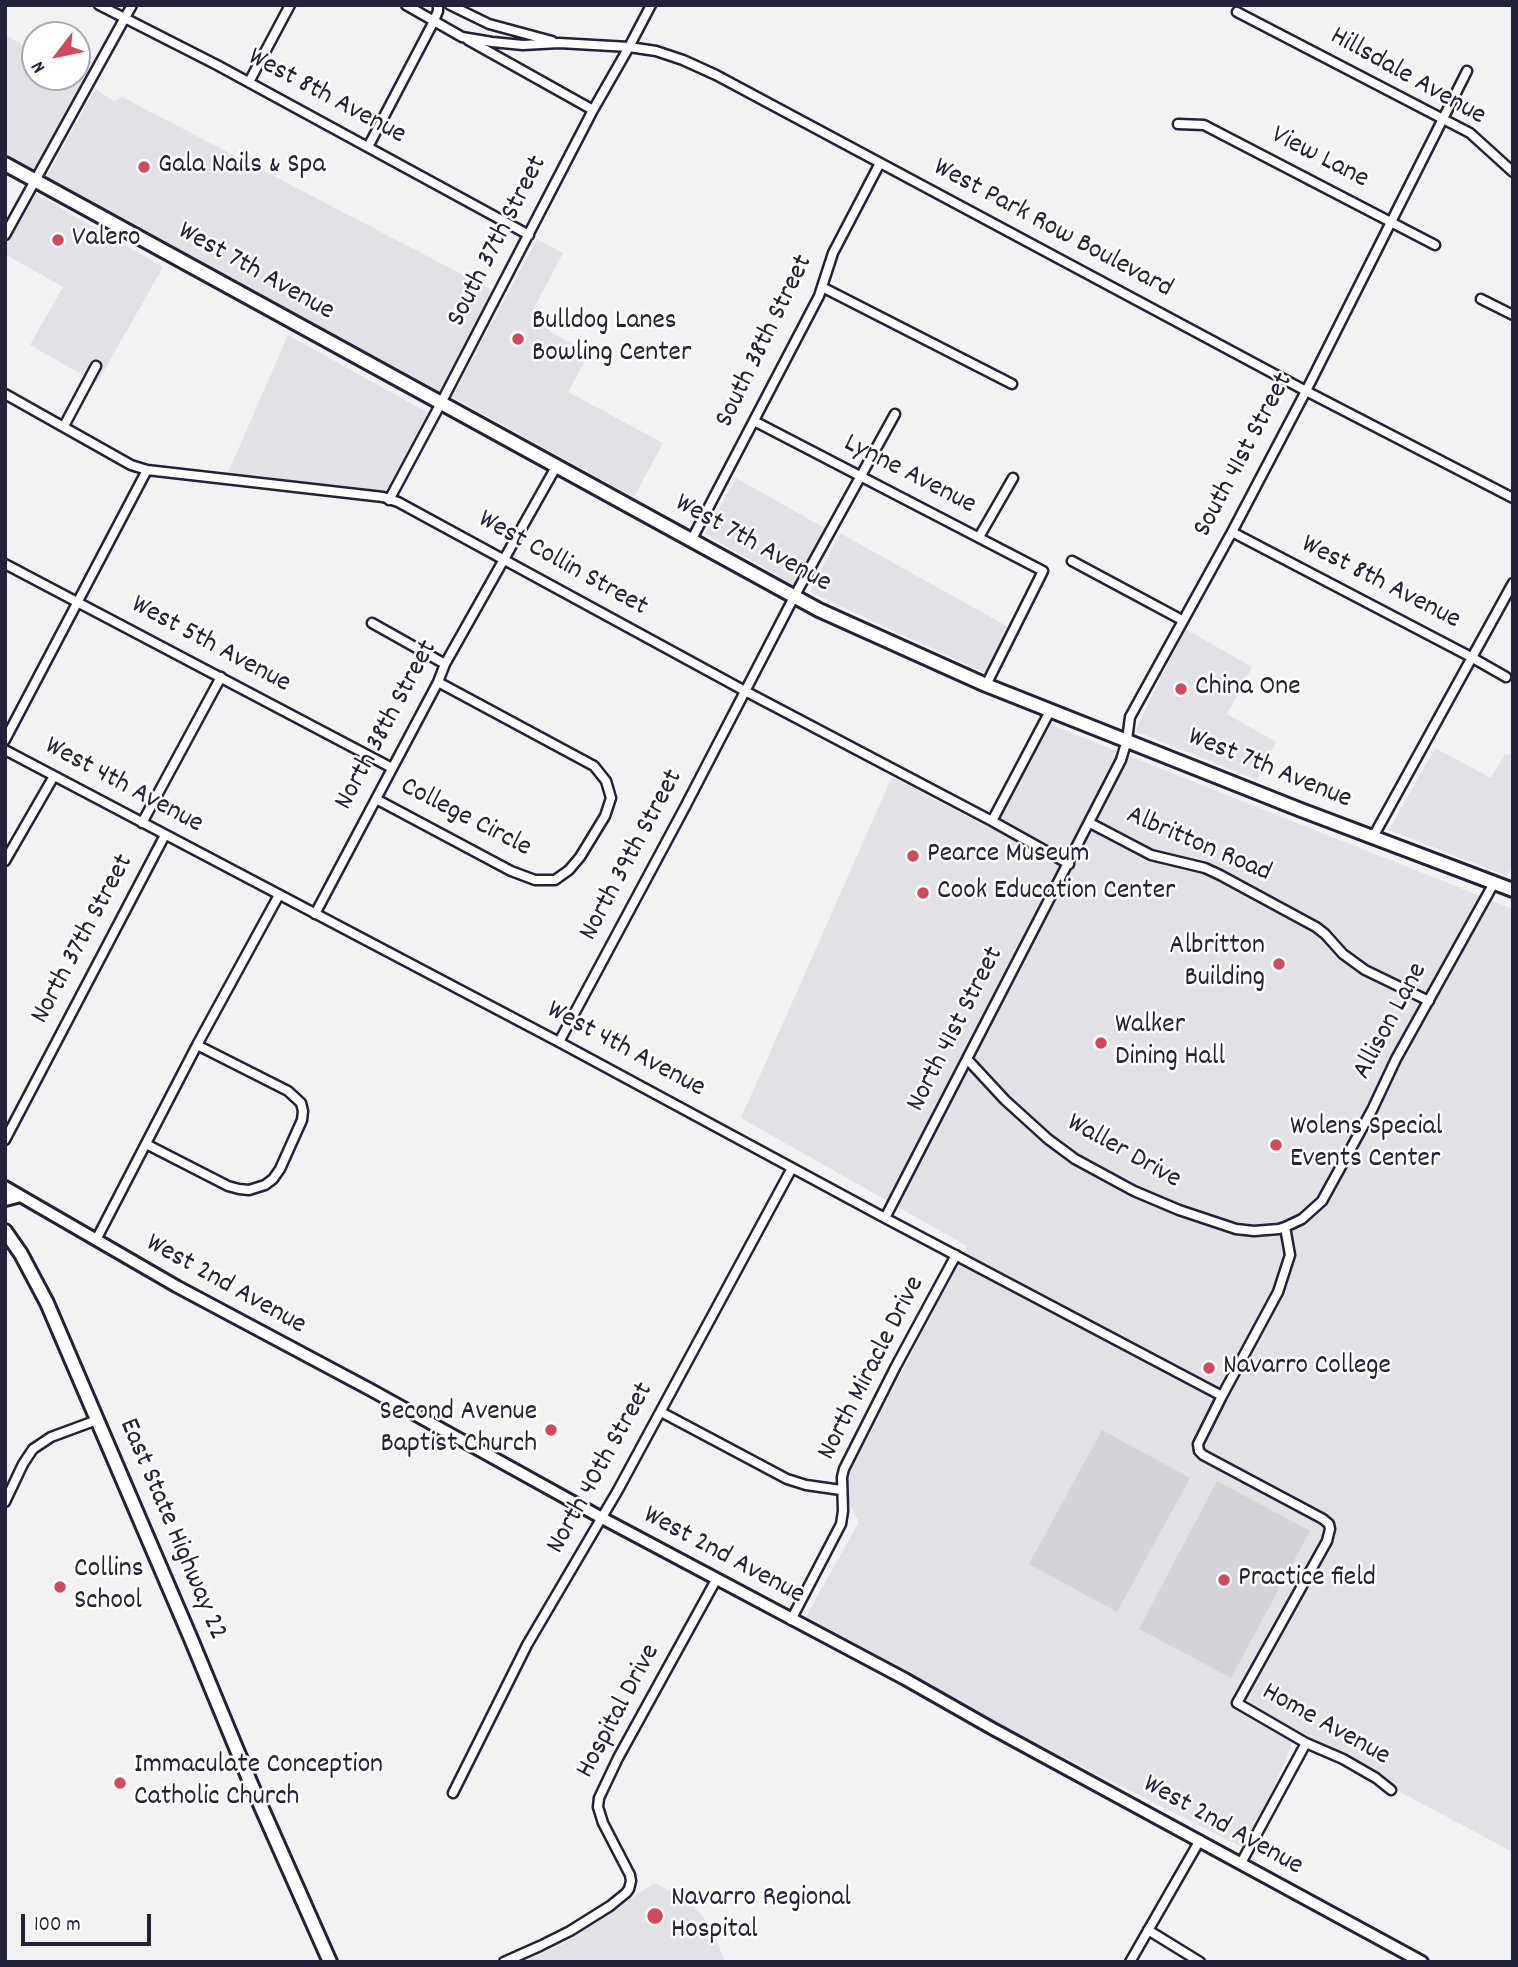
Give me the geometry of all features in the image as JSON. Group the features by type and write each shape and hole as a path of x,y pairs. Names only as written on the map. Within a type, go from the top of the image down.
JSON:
{"main road":[{"name":"West 7th Avenue","path":"5,164 794,597 986,685 1513,890"},
{"name":"East State Highway 22","path":"5,1231 21,1254 47,1303 251,1784 330,1962"}],"street":[{"name":"West 8th Avenue","path":"99,5 249,82 529,234"},
{"path":"5,235 132,5"},
{"path":"249,82 290,5"},
{"name":"West Park Row Boulevard","path":"405,5 593,110"},
{"path":"368,147 434,21 438,5"},
{"name":"West Park Row Boulevard","path":"450,5 489,24 559,43"},
{"name":"South 37th Street","path":"389,499 651,5"},
{"name":"Hillsdale Avenue","path":"1237,12 1470,133 1513,172"},
{"name":"West Park Row Boulevard","path":"462,37 523,45 559,43 629,47 656,51 694,65 1306,391 1513,498"},
{"name":"South 41st Street","path":"1069,864 1121,760 1130,717 1306,391 1467,71"},
{"name":"View Lane","path":"1178,124 1204,125 1435,245"},
{"name":"South 38th Street","path":"692,539 819,296 833,253 880,163"},
{"path":"822,287 1012,384"},
{"path":"1481,299 1513,315"},
{"path":"64,426 96,366"},
{"name":"West Collin Street","path":"5,394 131,465 147,470 398,502 1069,864"},
{"name":"North 39th Street","path":"559,1042 794,597 895,414"},
{"name":"Lynne Avenue","path":"754,421 1043,571 986,685"},
{"path":"503,559 556,467"},
{"path":"5,740 147,470"},
{"path":"979,537 1013,478"},
{"name":"West 8th Avenue","path":"1232,532 1506,677"},
{"name":"North 38th Street","path":"315,914 438,682 444,664 503,559"},
{"path":"1072,561 1182,620"},
{"name":"West 5th Avenue","path":"5,564 392,768"},
{"path":"1373,837 1513,583"},
{"path":"372,623 444,664"},
{"name":"North 37th Street","path":"142,823 221,677"},
{"name":"College Circle","path":"376,799 511,871 536,880 555,880 569,870 605,816 611,798 606,781 594,766 438,682"},
{"path":"992,821 1050,711"},
{"name":"West 4th Avenue","path":"5,750 1222,1395"},
{"path":"5,861 54,776"},
{"name":"Albritton Road","path":"1090,823 1151,855 1205,868 1220,875 1316,927 1365,971 1429,1001"},
{"name":"North 37th Street","path":"5,1140 165,835"},
{"name":"North 41st Street","path":"885,1218 1069,864"},
{"name":"Allison Lane","path":"1285,1227 1302,1219 1322,1201 1372,1110 1396,1059 1494,883"},
{"path":"96,1240 197,1045 279,895"},
{"path":"146,1144 228,1186 249,1191 265,1185 280,1169 302,1120 300,1103 288,1091 197,1045"},
{"name":"Waller Drive","path":"967,1059 1005,1100 1048,1139 1075,1158 1134,1191 1236,1229 1279,1230 1285,1227"},
{"name":"North 40th Street","path":"453,1793 527,1645 661,1412 792,1167"},
{"name":"West 2nd Avenue","path":"5,1188 11,1197 96,1240 602,1518 916,1685 1422,1962"},
{"path":"1222,1395 1282,1283 1290,1255 1285,1227"},
{"name":"North Miracle Drive","path":"791,1620 841,1524 844,1469 956,1255"},
{"name":"Home Avenue","path":"1222,1395 1200,1438 1199,1451 1323,1519 1330,1529 1326,1541 1237,1703 1306,1743 1343,1759 1391,1790"},
{"path":"661,1412 787,1479 841,1490"},
{"path":"5,1502 33,1449 51,1437 97,1420"},
{"name":"Hospital Drive","path":"504,1962 570,1931 610,1906 629,1889 630,1875 603,1823 598,1807 599,1798 716,1580"},
{"path":"1241,1863 1306,1743"},
{"path":"1130,1962 1200,1840"},
{"path":"1148,1930 1200,1962"}],"shaded area":[{"path":"5,35 21,44 21,91 79,91 35,173 5,157"},
{"path":"95,89 114,101 122,97 496,292 443,393 46,178"},
{"path":"36,194 163,267 97,383 30,345 63,287 5,254 5,248"},
{"path":"537,239 563,253 534,308 555,319 549,331 589,353 568,392 663,443 634,497 452,397"},
{"path":"288,335 428,413 385,492 227,475"},
{"path":"736,478 828,530 796,586 705,534"},
{"path":"840,533 1010,628 990,669 983,672 810,592"},
{"path":"1185,629 1252,667 1227,714 1276,742 1257,780 1135,731"},
{"name":"Navarro College","path":"1044,722 1513,909 1513,1852 1295,1736 1248,1850 801,1625 859,1522 841,1490 967,1246 741,1118 892,777 989,828"},
{"path":"1435,748 1491,778 1505,754 1513,755 1513,865 1507,876 1389,830"},
{"path":"1102,1430 1190,1478 1117,1612 1029,1564"},
{"name":"Practice field","path":"1217,1481 1310,1531 1231,1678 1139,1629"},
{"name":"Navarro Regional Hospital","path":"654,1883 688,1900 711,1926 725,1962 522,1962 563,1944"}],"place":[{"name":"Gala Nails & Spa","path":"144,167"},
{"name":"Valero","path":"58,240"},
{"name":"Bulldog Lanes Bowling Center","path":"518,339"},
{"name":"China One","path":"1181,689"},
{"name":"Pearce Museum","path":"913,856"},
{"name":"Cook Education Center","path":"923,893"},
{"name":"Albritton Building","path":"1279,964"},
{"name":"Walker Dining Hall","path":"1101,1043"},
{"name":"Wolens Special Events Center","path":"1276,1145"},
{"name":"Navarro College","path":"1209,1368"},
{"name":"Second Avenue Baptist Church","path":"551,1430"},
{"name":"Practice field","path":"1224,1580"},
{"name":"Collins School","path":"60,1587"},
{"name":"Immaculate Conception Catholic Church","path":"120,1783"},
{"name":"Navarro Regional Hospital","path":"655,1916"}]}
